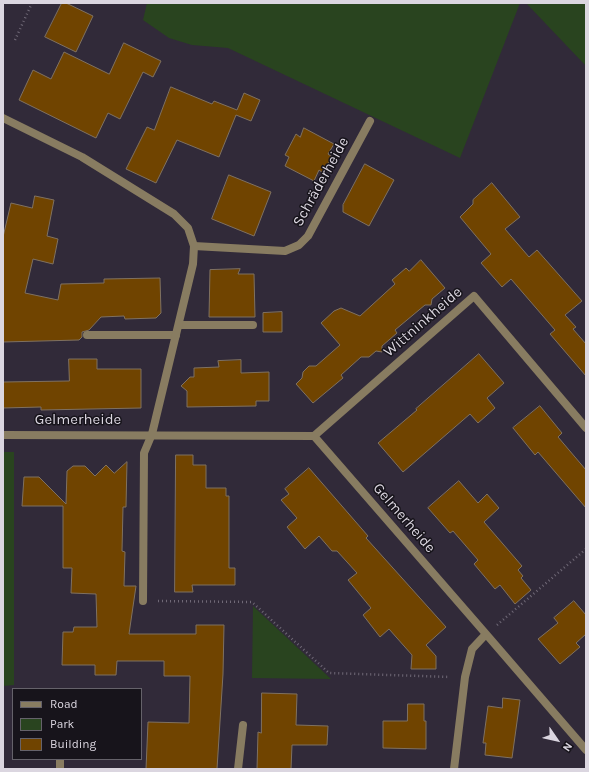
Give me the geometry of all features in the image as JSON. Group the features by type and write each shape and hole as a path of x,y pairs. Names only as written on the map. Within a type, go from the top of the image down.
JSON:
{"street":[{"path":"3,118 82,157 174,214 188,228 194,246 193,264 179,325 152,434 144,453 143,601"},
{"name":"Schräderheide","path":"194,246 285,251 299,246 308,236 370,121"},
{"name":"Wittninkheide","path":"314,436 474,296 586,428"},
{"path":"179,325 253,324"},
{"path":"87,334 176,335"},
{"name":"Gelmerheide","path":"3,434 314,436 586,750"},
{"path":"454,769 466,677 472,649 486,634"},
{"path":"238,769 243,724"}],"path":[{"path":"15,40 32,3"},
{"path":"486,634 586,549"},
{"path":"143,601 252,602 328,673 466,677"}],"green space":[{"path":"147,3 520,3 460,158 228,48 192,45 169,38 143,20"},
{"path":"526,3 586,3 586,66"},
{"path":"3,452 14,452 14,685 3,686"},
{"path":"253,606 331,679 252,678"}],"building":[{"path":"62,3 66,3 93,16 76,52 45,37"},
{"path":"124,43 161,61 153,77 143,72 120,119 108,113 96,138 19,100 33,70 51,79 64,52 109,74"},
{"path":"171,87 212,104 214,101 237,110 244,93 260,100 251,121 236,115 219,157 177,140 156,183 126,169 147,127 154,130"},
{"path":"304,128 334,144 328,154 332,157 323,173 319,170 314,181 285,166 289,157 285,155 296,134 300,137"},
{"path":"365,164 394,180 369,226 343,212 343,205"},
{"path":"229,175 271,192 254,236 212,219"},
{"path":"492,183 520,217 505,229 529,257 537,250 582,301 565,315 576,327 573,329 586,344 586,376 550,334 555,330 511,279 502,287 481,263 491,254 460,217 473,204 473,200"},
{"path":"35,196 54,200 47,236 58,239 53,264 33,259 25,293 58,300 61,284 104,283 104,279 160,278 161,313 156,318 125,319 124,316 101,317 89,330 82,332 82,337 79,340 3,342 3,237 11,203 32,208"},
{"path":"421,260 445,288 432,299 431,305 425,305 395,330 397,333 382,346 382,352 376,351 369,357 361,357 341,375 343,378 313,403 296,384 302,378 303,372 309,366 316,366 340,345 321,323 334,311 341,308 360,316 395,284 392,280 406,268 409,271"},
{"path":"240,269 238,274 254,274 255,317 209,317 210,270"},
{"path":"282,312 282,332 263,332 263,313"},
{"path":"479,354 504,383 487,398 495,408 478,423 470,414 403,472 378,443"},
{"path":"69,359 97,359 97,369 141,369 141,408 41,410 41,407 3,408 3,382 69,381"},
{"path":"241,360 241,373 269,372 269,401 256,401 256,406 187,407 187,391 181,386 190,377 194,377 194,368 219,367 218,361"},
{"path":"540,406 562,433 558,437 586,470 586,508 538,452 535,455 513,428"},
{"path":"176,455 193,455 193,465 206,465 206,488 226,488 226,496 229,496 229,568 235,568 235,585 192,585 193,592 175,592"},
{"path":"127,462 126,507 123,507 122,551 125,552 124,586 136,586 129,634 196,634 196,625 224,625 223,674 217,769 146,769 148,722 189,723 190,676 164,676 164,661 117,661 116,675 95,675 95,665 62,665 63,632 73,632 74,627 97,627 96,594 71,593 72,568 63,568 63,506 22,506 24,477 39,477 66,504 67,471 73,466 85,466 95,476 106,465 114,473"},
{"path":"309,468 368,536 366,538 446,627 426,645 436,656 436,669 411,669 412,655 389,629 380,637 363,615 371,608 348,580 357,573 337,551 332,551 319,536 305,549 287,527 297,518 281,500 289,494 285,489"},
{"path":"459,481 478,503 487,494 499,508 484,522 522,566 518,570 523,576 521,578 531,590 515,604 500,585 495,589 474,564 478,560 453,531 450,533 428,508"},
{"path":"574,601 586,615 586,634 576,643 580,647 560,664 538,639 558,623 554,618"},
{"path":"262,693 297,694 296,725 328,726 327,745 292,745 291,769 257,769 258,732 261,733"},
{"path":"503,698 520,700 512,758 485,755 486,743 483,743 488,706 502,708"},
{"path":"408,704 424,704 424,721 426,721 426,749 383,748 383,721 407,721"}]}
